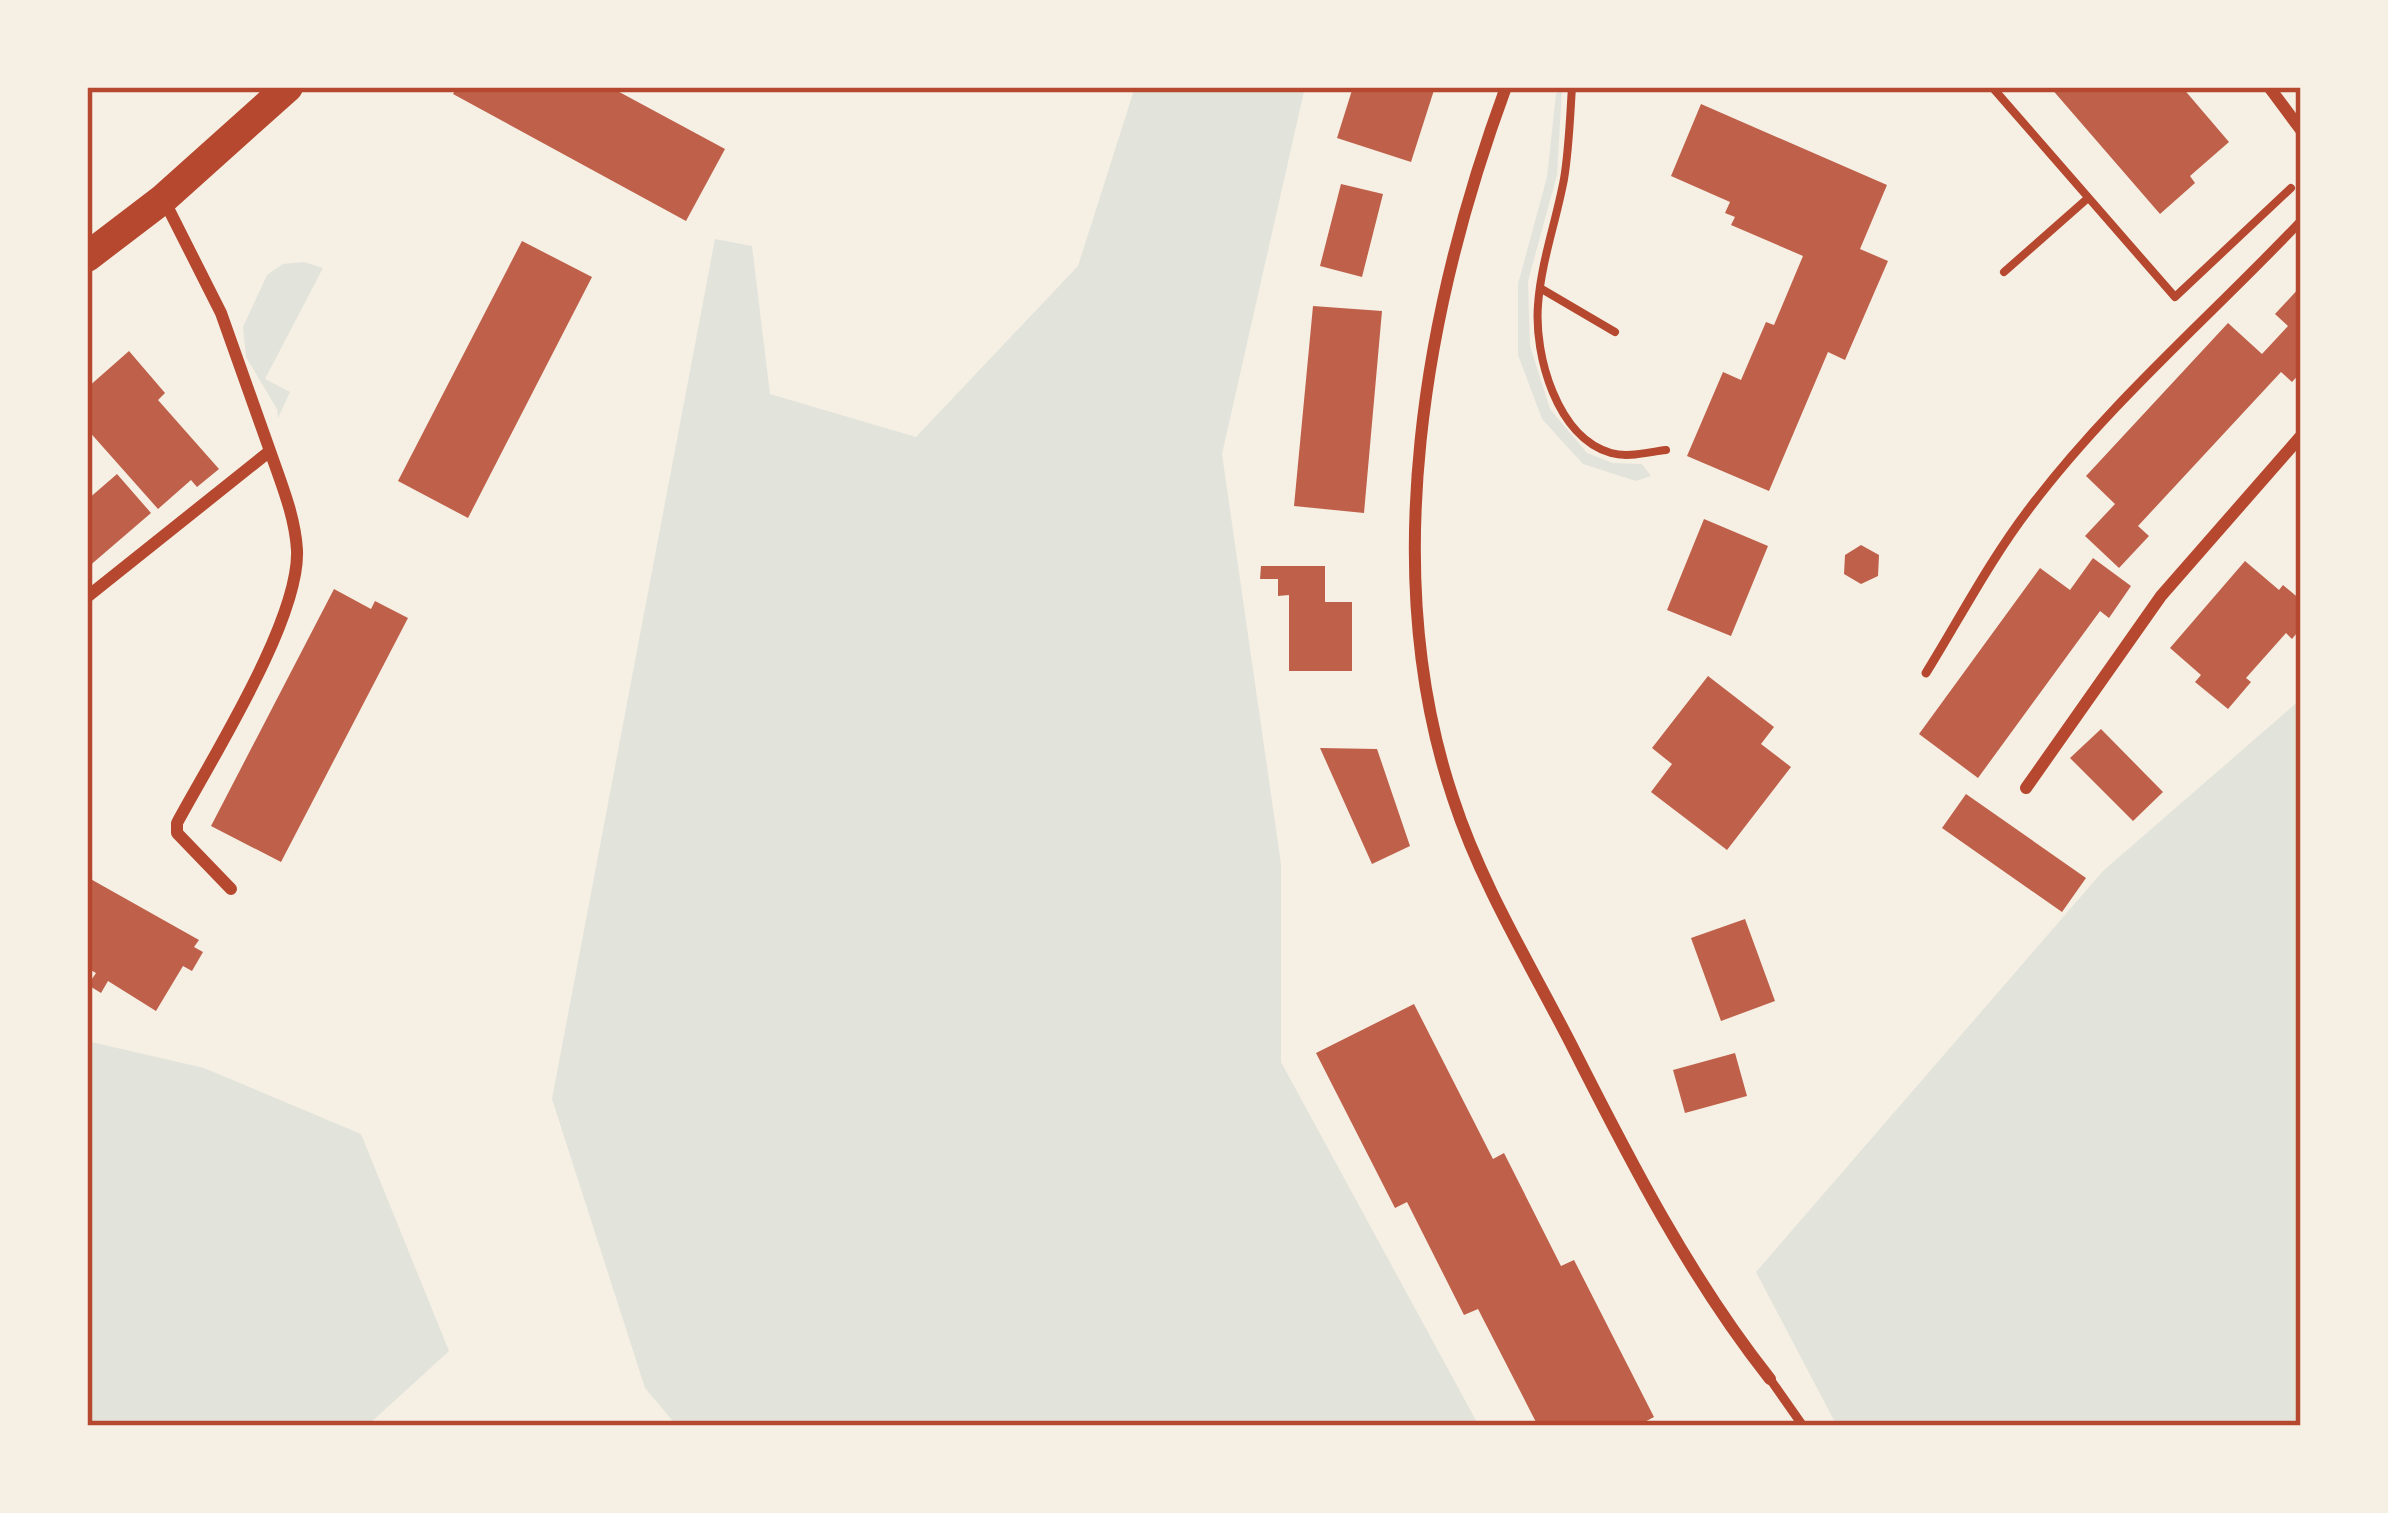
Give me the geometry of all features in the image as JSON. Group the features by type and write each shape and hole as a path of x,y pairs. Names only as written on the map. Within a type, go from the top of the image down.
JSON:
{"main road":[{"path":"87,257 163,199 288,87"}],"street":[{"path":"1506,87 1463,218 1430,380 1414,556 1422,683 1454,802 1477,860 1615,1132 1721,1312 1770,1379"},
{"path":"2270,87 2301,130"},
{"path":"163,199 221,313 289,503 297,551 292,596 278,630 178,823 177,833 231,889"},
{"path":"2026,788 2161,596 2301,436"},
{"path":"87,597 270,451"}],"lane":[{"path":"1926,673 2014,531 2066,462 2167,353 2301,221"},
{"path":"1770,1379 1803,1426"}],"path":[{"path":"1572,87 1564,179 1540,288 1538,324 1545,359 1558,401 1576,432 1589,443 1613,454 1666,450"},
{"path":"1992,87 2175,297 2291,188"},
{"path":"2004,272 2088,198"},
{"path":"1540,288 1615,332"}],"shaded area":[{"path":"1135,87 1305,87 1222,454 1281,864 1281,1062 1479,1426 677,1426 645,1388 552,1099 715,239 752,246 770,394 916,437 1078,266"},
{"path":"1562,88 1557,175 1528,281 1530,346 1550,409 1587,453 1613,463 1642,464 1651,476 1636,481 1583,464 1542,419 1518,355 1518,284 1547,177 1556,94"},
{"path":"304,262 323,268 265,379 290,392 278,418 246,357 243,327 267,275 283,264"},
{"path":"2301,699 2301,1426 1837,1426 1756,1272 2103,871"},
{"path":"87,1041 204,1068 361,1134 449,1351 367,1426 87,1426"}],"building":[{"path":"457,87 610,87 725,149 686,221 453,94"},
{"path":"1353,87 1435,87 1411,162 1337,138"},
{"path":"2050,87 2182,87 2229,142 2190,176 2195,183 2160,214"},
{"path":"1701,104 1887,185 1860,249 1888,261 1845,360 1828,352 1769,491 1687,456 1723,372 1741,380 1766,322 1774,325 1803,256 1731,225 1735,217 1725,213 1730,202 1671,176"},
{"path":"1341,184 1383,194 1362,277 1320,266"},
{"path":"522,241 592,277 468,518 398,481"},
{"path":"2301,286 2301,372 2292,382 2281,372 2138,526 2149,536 2119,568 2085,536 2115,504 2086,476 2228,323 2262,354 2288,326 2275,314"},
{"path":"1313,306 1382,311 1364,513 1294,506"},
{"path":"129,351 165,393 158,400 219,469 197,487 191,480 158,509 87,429 87,388"},
{"path":"117,474 151,513 87,568 87,500"},
{"path":"1704,519 1768,546 1731,636 1667,610"},
{"path":"1861,545 1879,555 1878,576 1861,584 1844,574 1845,555"},
{"path":"2093,558 2131,586 2109,618 2100,611 1978,778 1919,734 2040,568 2070,590"},
{"path":"2245,561 2279,590 2283,585 2301,600 2301,628 2292,639 2286,633 2246,678 2251,682 2228,709 2195,682 2201,675 2170,648"},
{"path":"1261,566 1325,566 1325,602 1352,602 1352,671 1289,671 1289,595 1278,596 1278,579 1260,579"},
{"path":"334,589 371,609 375,601 408,618 281,862 211,826"},
{"path":"1708,676 1774,727 1761,744 1791,767 1727,850 1651,792 1672,764 1652,748"},
{"path":"2101,729 2163,792 2133,821 2070,758"},
{"path":"1320,748 1377,749 1410,846 1372,864"},
{"path":"1966,794 2086,878 2062,912 1942,828"},
{"path":"87,877 199,940 194,947 203,952 192,971 183,966 156,1011 108,981 101,993 88,985 96,973 87,968"},
{"path":"1745,919 1775,1001 1721,1021 1691,938"},
{"path":"1414,1004 1493,1159 1504,1153 1561,1266 1574,1260 1654,1417 1637,1426 1538,1426 1478,1309 1464,1315 1407,1202 1395,1208 1316,1053"},
{"path":"1735,1053 1747,1096 1685,1113 1673,1070"}]}
